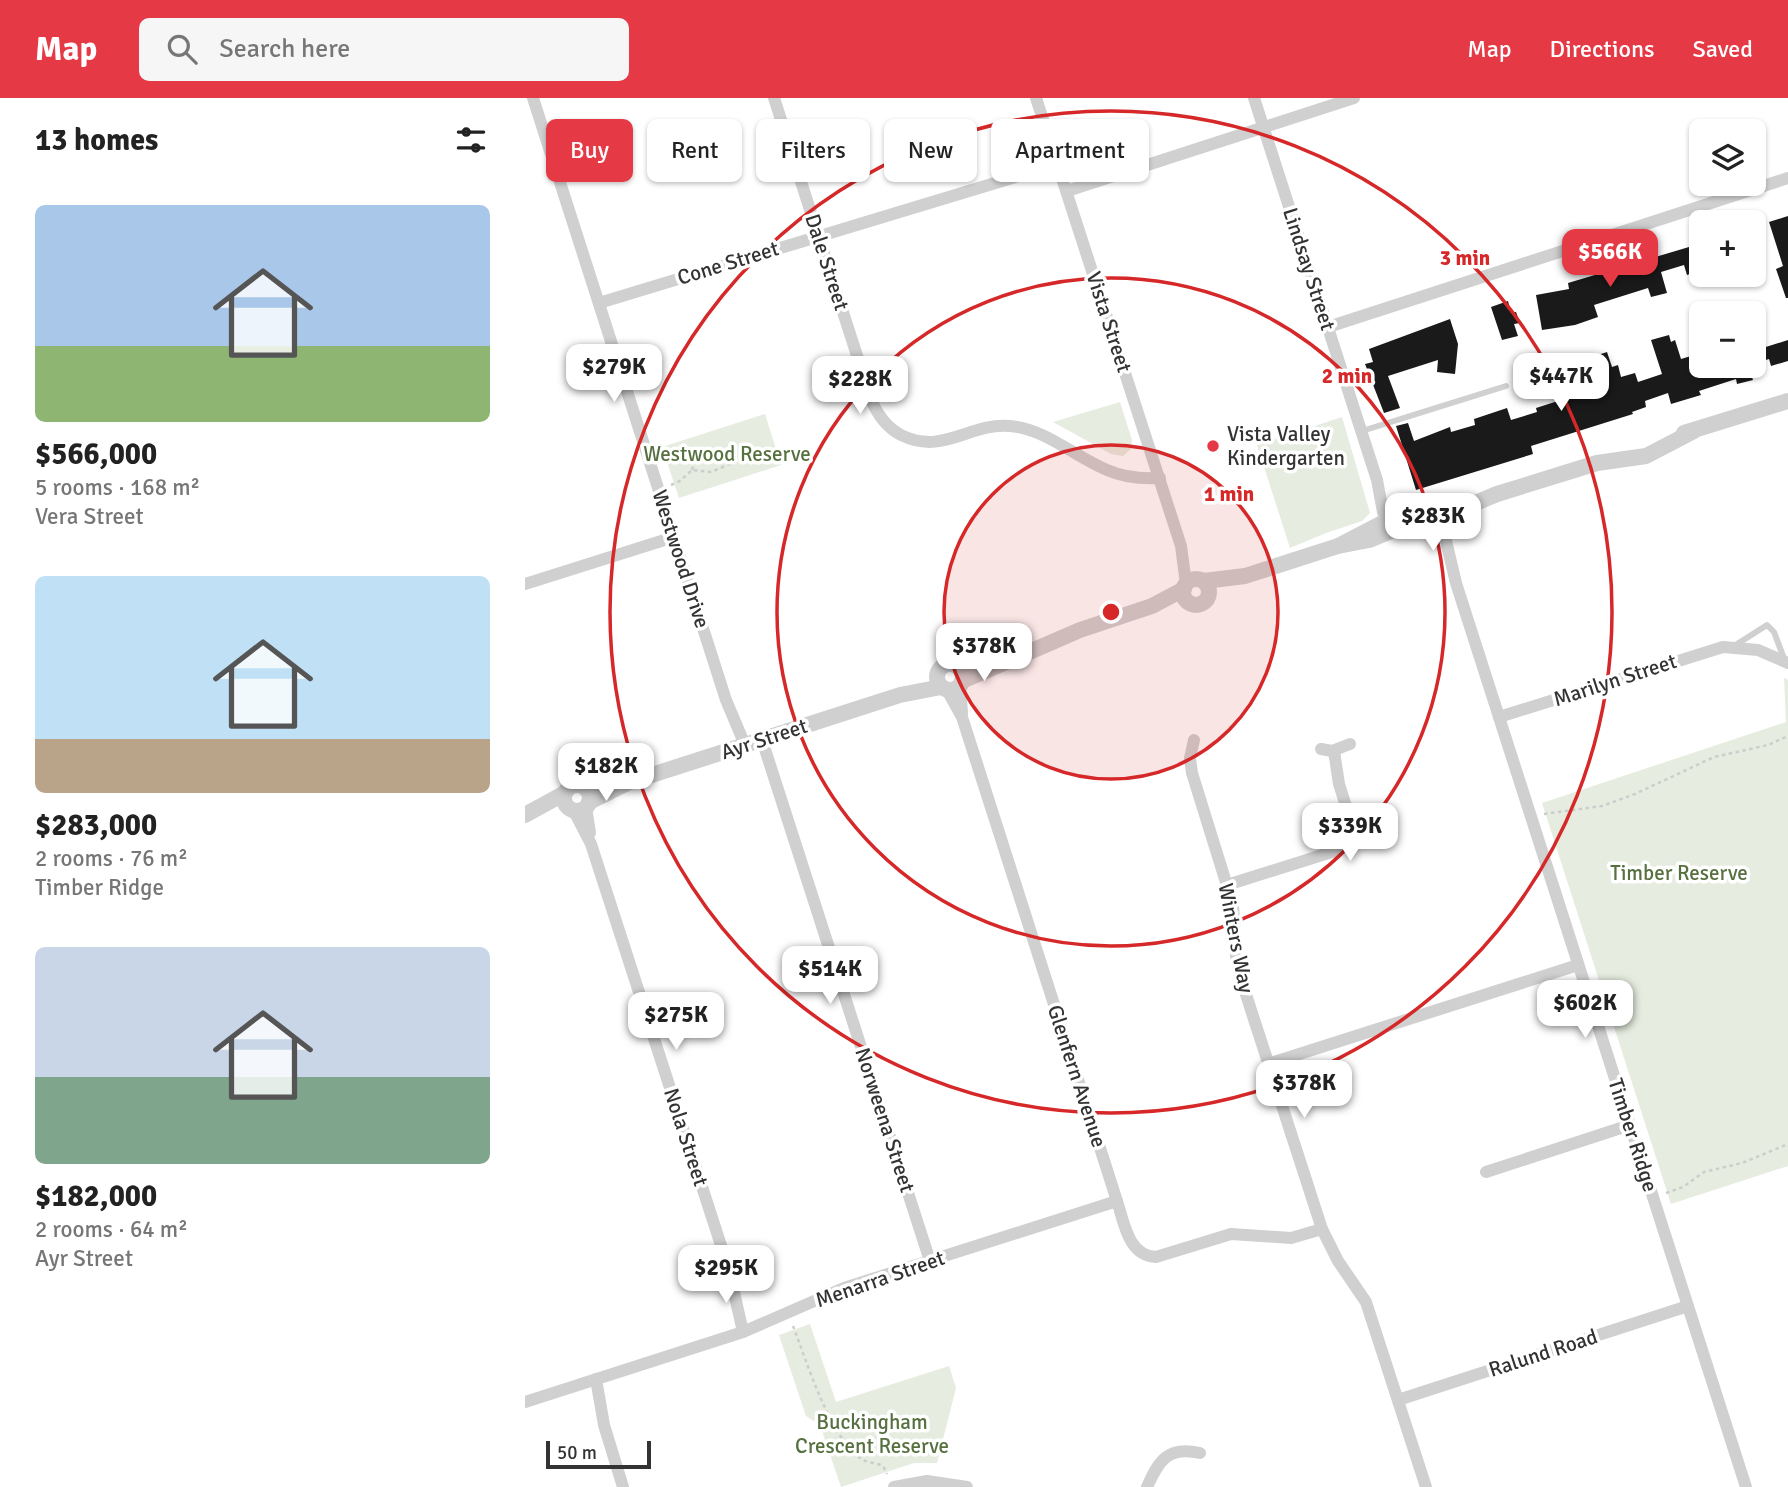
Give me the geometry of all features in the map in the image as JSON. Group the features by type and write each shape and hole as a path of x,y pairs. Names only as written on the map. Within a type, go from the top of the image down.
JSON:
{"street":[{"name":"Westwood Drive","path":"533,98 726,700 729,721 741,747"},
{"name":"Dale Street","path":"774,98 871,399 880,417 895,432 914,441 931,443 993,427 1020,428 1040,435 1106,470 1129,476 1160,478"},
{"name":"Vista Street","path":"1036,98 1043,119"},
{"name":"Lindsay Street","path":"1254,98 1391,523"},
{"path":"1067,191 1354,98"},
{"path":"1328,327 1788,178"},
{"name":"Cone Street","path":"599,303 998,182"},
{"name":"Vista Street","path":"1064,182 1195,589"},
{"name":"Ayr Street","path":"525,816 900,695 953,686 1080,630 1195,589 1338,546 1369,540 1391,523 1435,516 1597,463 1646,456 1694,431 1788,401"},
{"name":"Timber Ridge","path":"1435,516 1448,545 1456,583 1746,1487"},
{"path":"525,584 674,537"},
{"name":"Marilyn Street","path":"1499,717 1713,649 1732,647 1758,650 1786,662"},
{"name":"Ayr Street","path":"900,695 947,667 978,666 1009,660"},
{"path":"947,667 961,670 953,686 937,680 947,667"},
{"name":"Glenfern Avenue","path":"953,686 1130,1240 1139,1252 1150,1256 1231,1234 1291,1238 1322,1230"},
{"name":"Norweena Street","path":"762,740 930,1261"},
{"name":"Winters Way","path":"1193,740 1190,758 1192,773 1235,915 1237,965 1322,1230 1338,1261 1366,1302 1426,1487"},
{"path":"1227,885 1335,851 1349,842 1351,822 1328,750 1350,744"},
{"name":"Nola Street","path":"577,801 749,1330"},
{"path":"1268,1064 1578,965"},
{"path":"1486,1172 1630,1125"},
{"name":"Menarra Street","path":"525,1402 749,1330 844,1288 1117,1201"},
{"name":"Ralund Road","path":"1398,1399 1688,1306"},
{"path":"589,1381 623,1487"},
{"path":"1147,1487 1157,1466 1168,1455 1188,1451 1200,1453"},
{"path":"894,1487 918,1481 967,1487"}],"lane":[{"path":"1361,431 1506,386"},
{"name":"Marilyn Street","path":"1732,647 1767,625 1775,632 1786,662"}],"path":[{"path":"671,485 692,470 697,454"},
{"path":"692,470 711,472 737,461"},
{"path":"1544,814 1602,806 1635,794 1714,757 1768,745 1788,736"},
{"path":"1666,1193 1683,1187 1704,1172 1742,1163 1788,1144"},
{"path":"787,1313 822,1400 846,1444 863,1460 883,1466 887,1475"}],"green space":[{"path":"1120,402 1132,440 1131,449 1123,456 1111,454 1053,422"},
{"name":"Westwood Reserve","path":"765,414 781,465 679,498 662,447"},
{"path":"1342,417 1370,513 1362,521 1290,548 1257,445"},
{"name":"Timber Reserve","path":"1784,678 1788,680 1788,1166 1671,1204 1542,803 1786,722"},
{"name":"Buckingham Crescent Reserve","path":"810,1324 836,1402 949,1366 956,1388 937,1463 914,1463 841,1487 820,1425 806,1416 779,1335"}],"building":[{"path":"1788,216 1786,298 1776,269 1783,266 1769,222"},
{"path":"1689,247 1689,274 1684,265 1661,272 1667,293 1651,297 1648,288 1594,305 1598,317 1575,325 1542,330 1536,295 1569,289 1568,283"},
{"path":"1508,301 1511,313 1516,312 1520,323 1514,324 1518,336 1502,340 1491,307"},
{"path":"1450,319 1458,344 1455,374 1437,372 1438,360 1388,376 1400,408 1384,413 1365,364 1373,362 1369,349"},
{"path":"1669,335 1671,342 1675,340 1681,359 1689,357 1689,378 1752,378 1753,380 1737,384 1736,379 1699,391 1701,395 1671,404 1668,393 1645,401 1646,407 1632,412 1633,414 1531,446 1533,454 1416,490 1396,426 1408,423 1414,441 1450,427 1451,432 1475,425 1474,419 1507,408 1511,420 1537,412 1536,408 1558,401 1549,371 1607,352 1612,367 1618,365 1621,377 1635,373 1638,382 1662,374 1651,340"},
{"path":"1788,340 1788,361 1771,366 1769,359 1766,360 1766,347"}],"place":[{"name":"Vista Valley Kindergarten","path":"1213,446"}]}
